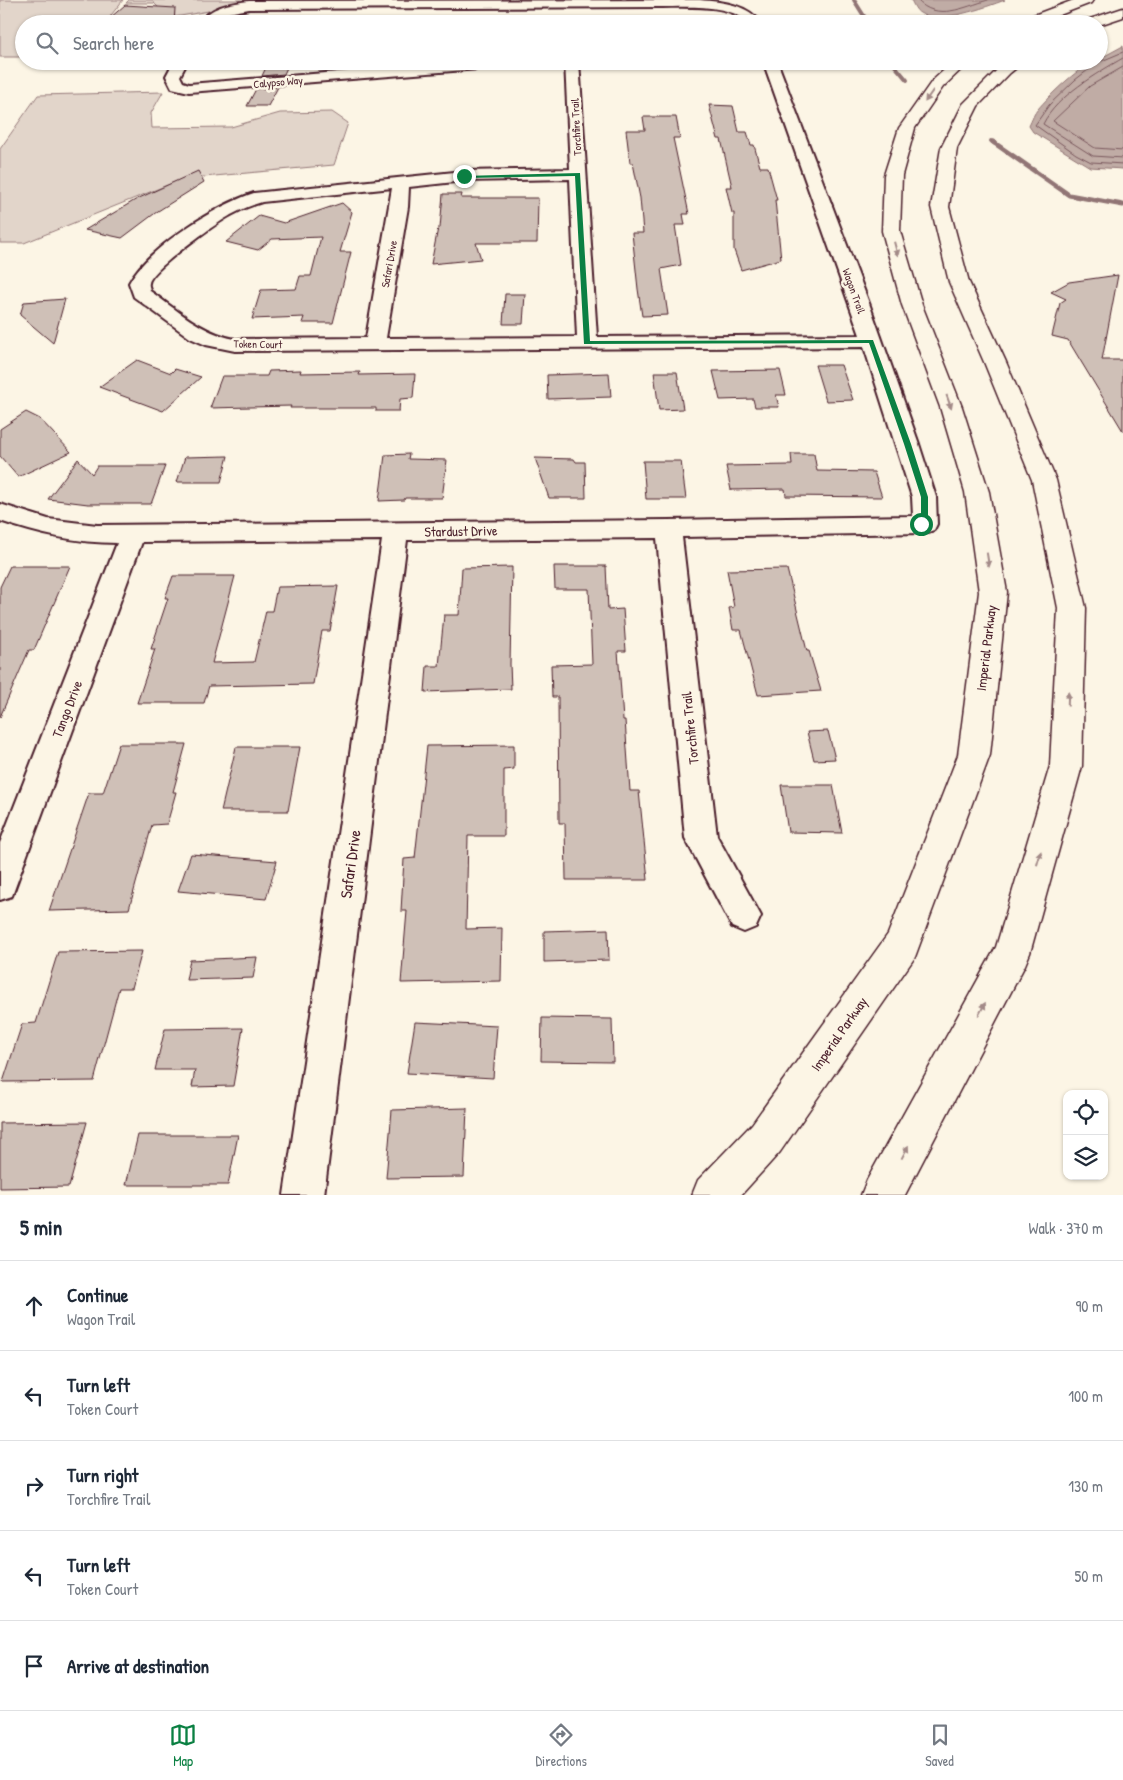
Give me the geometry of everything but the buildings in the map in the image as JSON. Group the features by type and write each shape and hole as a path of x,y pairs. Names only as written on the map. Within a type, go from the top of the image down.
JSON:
{"main road":[{"path":"1047,15 1086,0"},
{"path":"1108,17 1123,12"},
{"name":"Imperial Parkway","path":"713,1195 766,1138 902,945 974,755 993,592 992,583 977,492 951,407 912,305 891,231 893,175 907,128 937,84 952,70"},
{"path":"882,1195 1012,954 1066,766 1072,608 1044,480 960,282 940,207 949,148 972,104 1005,70"}],"street":[{"path":"567,2 570,15"},
{"path":"210,15 222,9 249,5 567,2 721,4 737,7 750,15"},
{"name":"Calypso Way","path":"176,70 173,76 177,85 189,88 420,70"},
{"name":"Torchfire Trail","path":"572,70 587,343"},
{"name":"Wagon Trail","path":"773,70 908,444 924,497 925,524"},
{"name":"Token Court","path":"578,174 492,174 260,197 241,202 225,209 144,273 139,283 141,293 197,334 214,341 235,345 871,341"},
{"name":"Safari Drive","path":"375,344 399,207 401,183"},
{"name":"Stardust Drive","path":"0,512 46,527 71,531 133,534 669,529 925,524"},
{"name":"Torchfire Trail","path":"669,529 702,838 744,916"},
{"name":"Safari Drive","path":"304,1195 396,532"},
{"name":"Tango Drive","path":"0,885 133,534"}],"shaded area":[{"path":"0,0 123,0 111,15 15,15 15,57 0,57"},
{"path":"129,0 379,0 373,3 296,9 214,10 186,15 171,15 162,11 154,3 126,3"},
{"path":"163,92 151,113 152,128 231,127 280,113 332,112 348,123 334,165 182,179 24,243 0,243 0,149 38,95"}],"water":[{"path":"911,0 1005,0 956,15 925,15 916,9"},
{"path":"1123,46 1123,169 1090,167 1033,132 1029,126 1034,115 1050,96 1076,73 1080,70 1108,70 1108,54"}],"waterway":[{"path":"854,0 863,15"},
{"path":"899,70 907,80"},
{"path":"991,141 995,144"},
{"path":"993,142 1069,195 1123,205"}],"route":[{"path":"464,176 492,174 578,174 587,343 871,341 908,444 924,497 925,524 921,524"}]}
